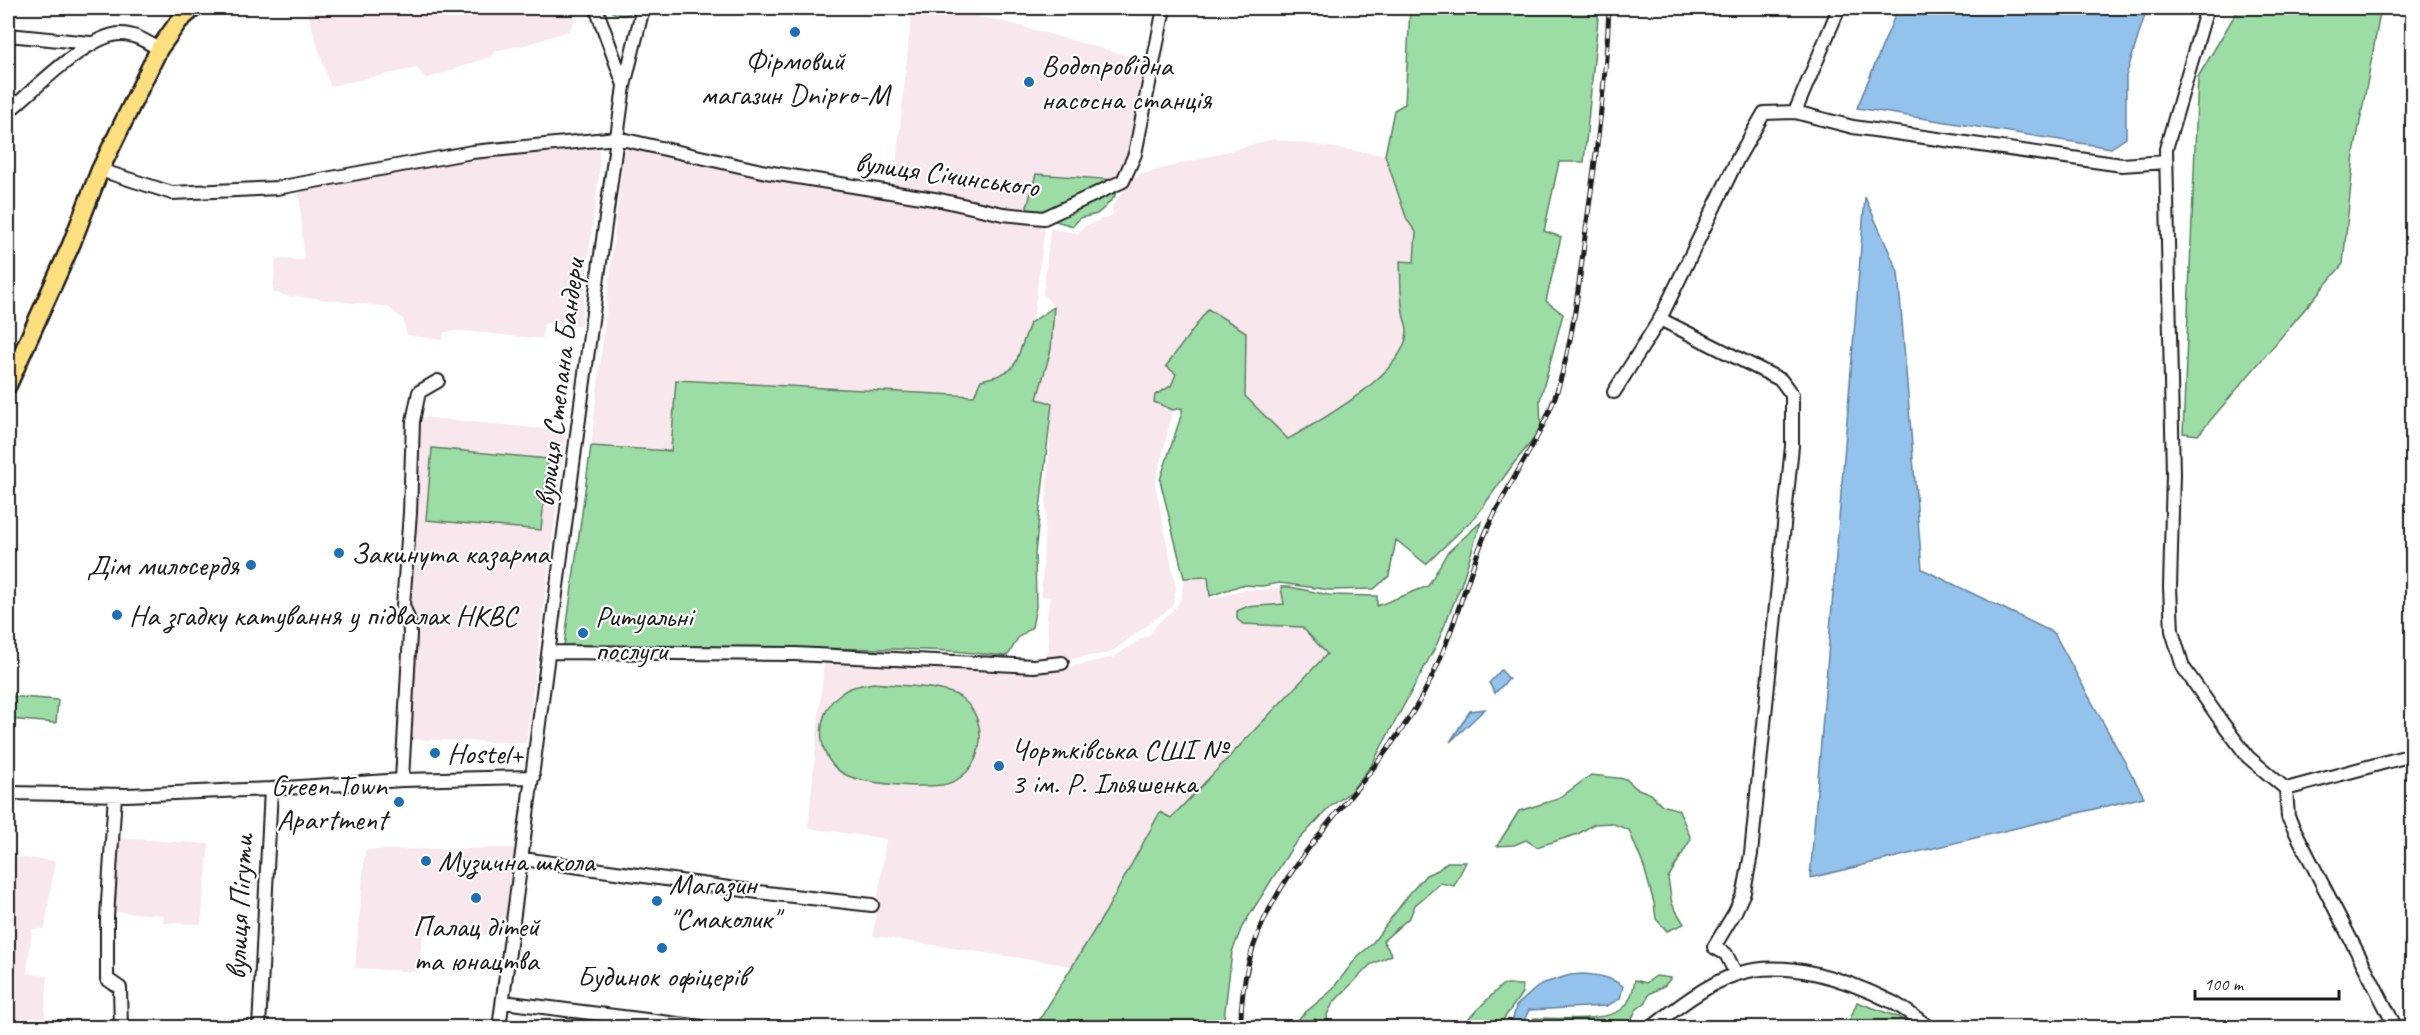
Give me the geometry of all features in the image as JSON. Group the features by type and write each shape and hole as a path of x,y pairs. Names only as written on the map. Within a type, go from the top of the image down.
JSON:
{"main road":[{"path":"8,386 71,245 100,170 159,49 179,21 194,8"}],"street":[{"path":"596,8 624,86"},
{"name":"вулиця Степана Бандери","path":"500,1028 624,86 643,8"},
{"name":"вулиця Січинського","path":"617,138 766,172 940,200 1003,214 1044,218 1124,181 1135,154 1164,8"},
{"path":"1795,112 1839,8"},
{"path":"2207,8 2166,149 2173,474 2170,587 2172,631 2183,667 2221,721 2248,758 2286,789 2288,817 2396,1028"},
{"path":"8,35 90,43 119,34 143,40 159,49"},
{"path":"8,112 90,43"},
{"path":"1614,392 1660,319 1738,158 1764,113 1795,112 1853,127 2122,165 2166,162"},
{"path":"100,170 172,193 277,188 472,152 617,138"},
{"path":"1660,319 1781,380 1792,395 1792,446 1751,854 1744,892 1714,947 1726,954 1736,974"},
{"path":"402,780 410,634 409,621 403,605 410,513 413,421 419,392 438,381"},
{"path":"549,651 795,654 1034,666 1062,663"},
{"path":"2286,789 2412,755"},
{"path":"8,793 115,795 271,789 402,780 533,777"},
{"name":"вулиця Пігути","path":"259,1028 271,789"},
{"path":"115,795 107,917 108,979 120,988 121,1028"},
{"path":"523,859 746,891 872,906"},
{"path":"1651,1028 1687,1000 1736,974 1772,968 1818,975 1855,986 1893,1003 1930,1028"},
{"path":"503,1002 710,1028"}],"shaded area":[{"path":"306,8 581,8 569,31 525,45 495,51 492,56 426,79 417,68 330,86"},
{"path":"912,8 939,8 1005,22 1147,61 1120,179 1036,174 1026,211 1007,210 894,187"},
{"path":"1273,139 1385,155 1407,220 1416,232 1414,263 1401,261 1403,313 1407,331 1404,346 1395,362 1355,399 1288,440 1245,396 1246,332 1166,367 1176,374 1171,386 1155,395 1154,402 1173,410 1155,484 1176,588 1172,607 1110,653 1042,663 1042,659 1049,650 1047,619 1050,597 1041,596 1052,403 1037,400 1051,349 1054,307 1043,294 1050,229 1078,233 1085,226 1113,215 1112,207 1132,179 1139,175"},
{"path":"599,144 599,174 580,326 544,323 542,339 462,331 444,332 443,340 407,335 403,319 388,307 290,297 273,292 276,259 304,260 299,188 546,148"},
{"path":"626,146 1042,223 1045,227 1023,399 676,380 671,451 591,446"},
{"path":"420,417 566,431 526,743 407,739 406,602"},
{"name":"Чортківська СШІ № 3 ім. Р. Ільяшенка","path":"1208,577 1212,599 1242,590 1281,587 1284,604 1246,607 1244,624 1302,627 1327,654 1170,818 1159,812 1105,913 1072,966 873,936 886,839 808,828 824,663 894,662 1056,670 1114,657 1148,636 1159,622 1176,607 1181,599 1184,578"},
{"path":"118,838 209,844 201,924 163,923 164,915 112,912"},
{"path":"518,848 506,935 423,935 417,972 355,968 365,850"},
{"path":"8,856 55,861 45,929 32,929 27,973 48,976 44,1024 8,1022"}],"green space":[{"path":"608,8 633,8 630,13 621,15 615,14"},
{"path":"1410,8 1599,8 1584,162 1559,162 1544,231 1561,237 1546,301 1563,314 1540,400 1541,430 1477,515 1426,564 1396,540 1389,576 1374,589 1330,590 1280,583 1262,586 1241,585 1210,596 1208,577 1184,578 1160,480 1182,408 1173,410 1154,402 1155,395 1171,386 1176,374 1166,366 1208,309 1246,332 1245,396 1288,439 1360,394 1393,362 1403,346 1407,330 1402,306 1400,261 1414,262 1416,232 1407,220 1385,155 1394,110 1405,104"},
{"path":"2239,8 2381,8 2354,154 2343,264 2198,435 2183,433 2198,77"},
{"path":"1036,174 1116,180 1061,207 1038,212 1026,211"},
{"path":"1115,189 1115,196 1105,207 1097,214 1080,218 1073,226 1052,220"},
{"path":"1054,307 1051,349 1037,399 1052,403 1035,553 1036,607 1032,627 1018,638 1009,654 1005,656 896,649 564,646 591,446 671,451 676,380 974,396 981,380 1010,370 1016,362 1030,323"},
{"path":"432,448 548,459 541,530 426,520"},
{"path":"1481,522 1461,585 1437,644 1371,766 1350,792 1330,807 1293,846 1242,927 1232,952 1223,1027 1035,1027 1105,913 1160,812 1171,818 1327,654 1302,627 1243,624 1237,619 1237,611 1246,607 1284,604 1281,587 1329,595 1377,596 1377,606 1428,586 1447,553"},
{"path":"874,683 942,690 960,697 971,707 980,734 975,760 967,772 956,780 942,785 921,786 866,781 846,775 836,768 824,748 822,725 825,713 831,703 844,691"},
{"path":"8,696 58,700 56,723 8,719"},
{"path":"1591,775 1626,779 1636,788 1651,794 1662,805 1679,810 1691,839 1668,878 1672,904 1684,924 1667,931 1656,919 1644,867 1629,830 1611,823 1594,824 1578,834 1537,847 1526,840 1514,845 1497,846 1519,811 1558,799"},
{"path":"1447,862 1466,862 1454,886 1441,883 1415,905 1410,917 1383,941 1392,955 1370,965 1333,1003 1327,1015 1328,1027 1322,1027 1315,1019 1293,1027 1301,1016 1330,992 1358,956 1371,945 1426,875 1438,870"},
{"path":"1656,976 1671,978 1664,986 1649,994 1646,1002 1636,1010 1628,1027 1530,1027 1534,1018 1592,1018 1614,1013 1628,1003 1635,980 1646,983"},
{"path":"1502,985 1522,985 1522,993 1498,1027 1460,1027"},
{"path":"1857,1002 1898,1017 1915,1027 1847,1027"}],"water":[{"path":"1898,8 2147,8 2126,76 2126,138 2111,148 1857,108"},
{"path":"1865,197 1898,272 1922,569 2054,633 2144,797 1810,878"},
{"path":"1501,670 1509,679 1495,693 1489,683"},
{"path":"1485,709 1450,742 1470,711"},
{"path":"1570,975 1604,977 1623,986 1620,999 1606,1006 1529,1010 1521,1027 1501,1027 1513,1019 1516,1006 1541,984"}],"railway":[{"path":"1241,1028 1246,975 1261,928 1283,885 1311,845 1404,727 1429,683 1445,646 1486,532 1534,443 1558,388 1568,349 1578,289 1600,118 1609,8"}],"place":[{"name":"Фірмовий магазин Dnipro-M","path":"795,32"},
{"name":"Водопровідна насосна станція","path":"1029,82"},
{"name":"Закинута казарма","path":"339,553"},
{"name":"Дім милосердя","path":"251,565"},
{"name":"На згадку катування у підвалах НКВС","path":"117,615"},
{"name":"Ритуальні послуги","path":"583,633"},
{"name":"Hostel+","path":"435,753"},
{"name":"Чортківська СШІ № 3 ім. Р. Ільяшенка","path":"999,766"},
{"name":"Green Town Apartment","path":"399,802"},
{"name":"Музична школа","path":"426,861"},
{"name":"Палац дітей та юнацтва","path":"476,898"},
{"name":"Магазин \"Смаколик\"","path":"657,901"},
{"name":"Будинок офіцерів","path":"662,948"}]}
